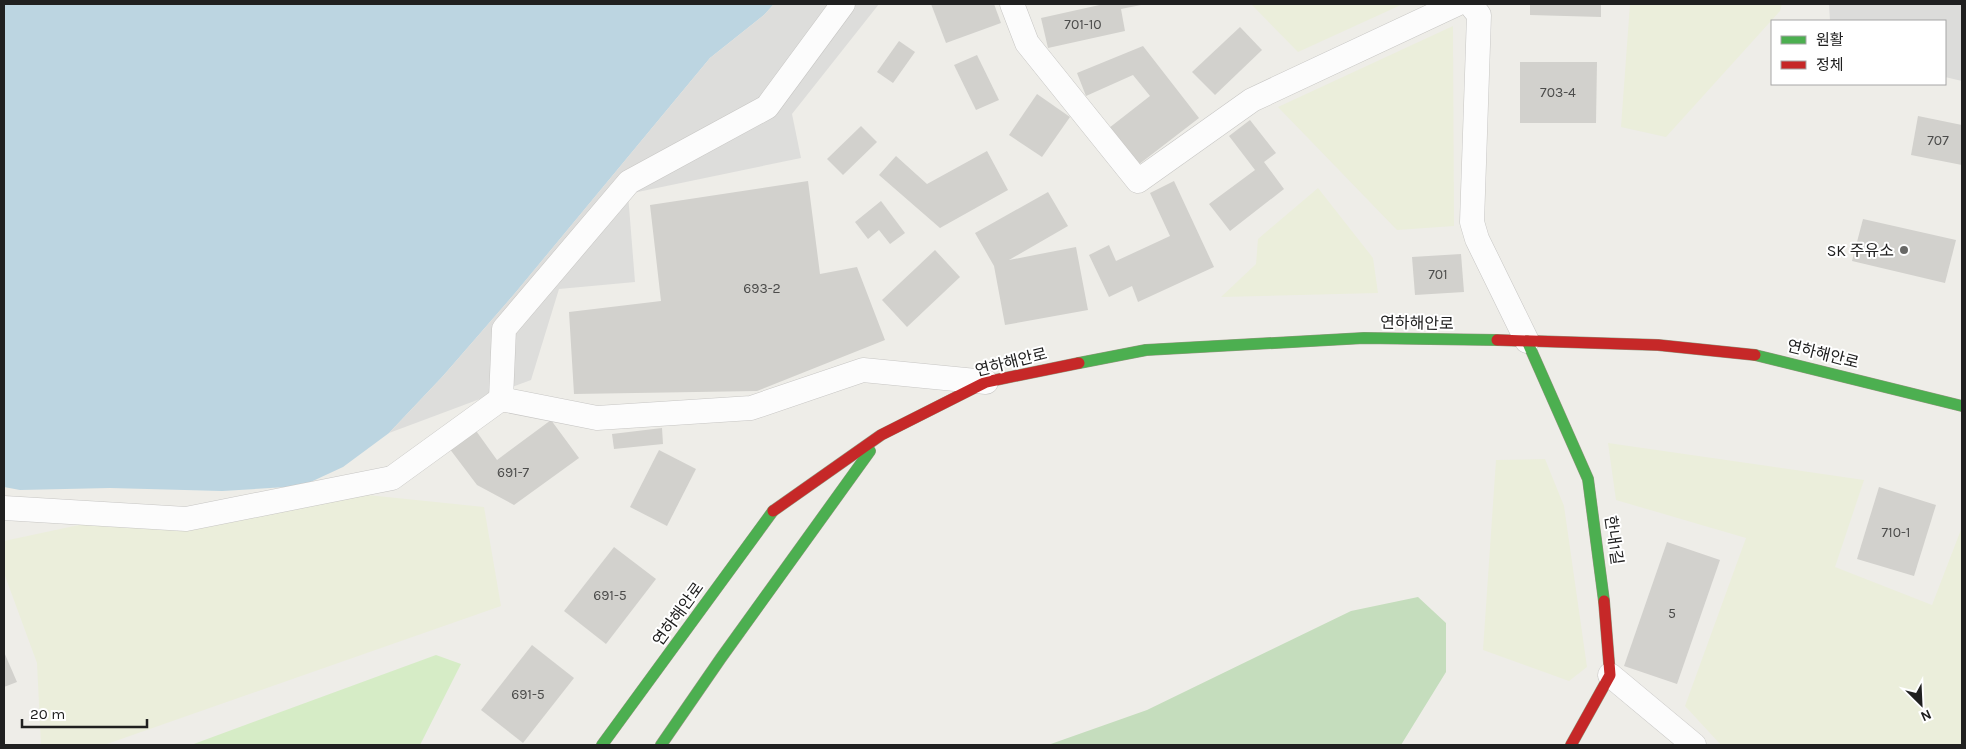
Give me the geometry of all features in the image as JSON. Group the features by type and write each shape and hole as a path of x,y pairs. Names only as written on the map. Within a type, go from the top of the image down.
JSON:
{"street":[{"name":"연하해안로","path":"602,745 774,510 881,435 986,382 1146,350 1364,338 1527,341 1658,345 1764,356 1962,406"},
{"name":"한내1길","path":"1527,341 1588,478 1603,584 1610,675"},
{"name":"연하해안로","path":"661,745 881,435"},
{"path":"1571,745 1610,675"}],"lane":[{"path":"501,400 504,329 629,182 767,107 843,4"},
{"path":"1012,4 1027,43 1138,181 1252,100 1457,4"},
{"path":"1470,4 1479,15 1472,222 1477,239 1527,341"},
{"path":"4,508 186,519 392,478 501,400 597,418 751,408 863,370 986,382"},
{"path":"1610,675 1694,745"}],"shaded area":[{"path":"1829,4 1962,4 1962,81 1946,77 1946,20 1830,20"}],"green space":[{"path":"1251,4 1403,4 1298,52"},
{"path":"1630,4 1782,4 1780,11 1666,137 1621,127"},
{"path":"1453,26 1454,226 1397,230 1278,107"},
{"path":"1318,188 1373,258 1378,293 1221,297 1256,264 1258,239"},
{"path":"1608,443 1864,480 1835,567 1932,605 1962,527 1962,745 1721,745 1685,706 1746,538 1616,500"},
{"path":"1545,459 1564,506 1587,667 1569,681 1483,650 1496,460"},
{"path":"348,493 484,507 501,606 104,745 41,745 37,663 4,573 4,541 107,519"},
{"path":"1418,597 1446,623 1446,672 1401,745 1048,745 1147,710 1351,611"},
{"path":"436,655 461,664 420,745 191,745"}],"water":[{"path":"4,4 774,4 764,15 710,58 516,292 443,376 389,433 343,467 302,486 222,491 110,488 20,490 4,487"}],"pier":[{"path":"774,4 879,4 792,114 801,158 628,194 635,282 559,289 531,380 389,433 443,376 516,292 710,58 764,15"}],"building":[{"path":"931,4 994,4 1001,23 946,43"},
{"path":"1104,4 1141,5 1121,9 1125,31 1048,48 1041,18"},
{"path":"1530,4 1601,4 1601,17 1530,15"},
{"path":"1240,27 1262,50 1215,95 1192,72"},
{"path":"899,41 915,52 893,83 877,72"},
{"path":"1143,46 1199,118 1138,165 1109,128 1150,96 1133,75 1086,96 1077,73"},
{"path":"977,55 999,100 976,110 954,65"},
{"path":"1520,62 1597,62 1596,123 1520,123"},
{"path":"1037,94 1070,117 1042,157 1009,135"},
{"path":"1918,116 1962,125 1962,165 1911,155"},
{"path":"1250,120 1276,153 1264,162 1284,189 1230,231 1209,204 1255,170 1229,136"},
{"path":"861,126 877,142 843,175 827,159"},
{"path":"987,151 1008,190 940,228 879,175 896,156 927,184"},
{"path":"808,181 820,274 857,267 885,340 757,391 574,394 569,312 661,301 650,205"},
{"path":"1174,181 1214,267 1138,302 1132,286 1109,297 1089,255 1109,245 1116,261 1170,236 1150,193"},
{"path":"1048,192 1068,226 1009,260 1076,247 1088,310 1005,325 994,266 975,233"},
{"path":"881,201 905,233 890,244 879,230 868,239 855,222"},
{"name":"SK 주유소","path":"1863,219 1956,240 1945,283 1852,261"},
{"path":"935,250 960,277 907,327 882,300"},
{"path":"1461,254 1464,292 1415,295 1412,257"},
{"path":"551,420 579,458 514,505 477,485 443,440 469,421 497,460"},
{"path":"662,428 663,444 614,449 612,434"},
{"path":"659,450 696,469 667,526 630,507"},
{"path":"1879,487 1936,505 1914,576 1857,559"},
{"path":"1667,542 1720,560 1677,684 1624,666"},
{"path":"614,547 656,579 606,644 564,611"},
{"path":"532,645 574,678 523,743 481,710"},
{"path":"4,652 17,682 4,687"}],"traffic: fast":[{"path":"1079,363 1146,350 1364,338 1497,340"},
{"path":"1527,341 1588,479 1604,601"},
{"path":"1755,355 1962,406"},
{"path":"661,745 721,658 870,451"},
{"path":"602,745 773,511"}],"traffic: jam":[{"path":"1497,340 1658,345 1755,355"},
{"path":"773,511 881,435 986,382 1079,363"},
{"path":"1571,745 1610,675 1604,601"}],"place":[{"name":"SK 주유소","path":"1904,250"}]}
